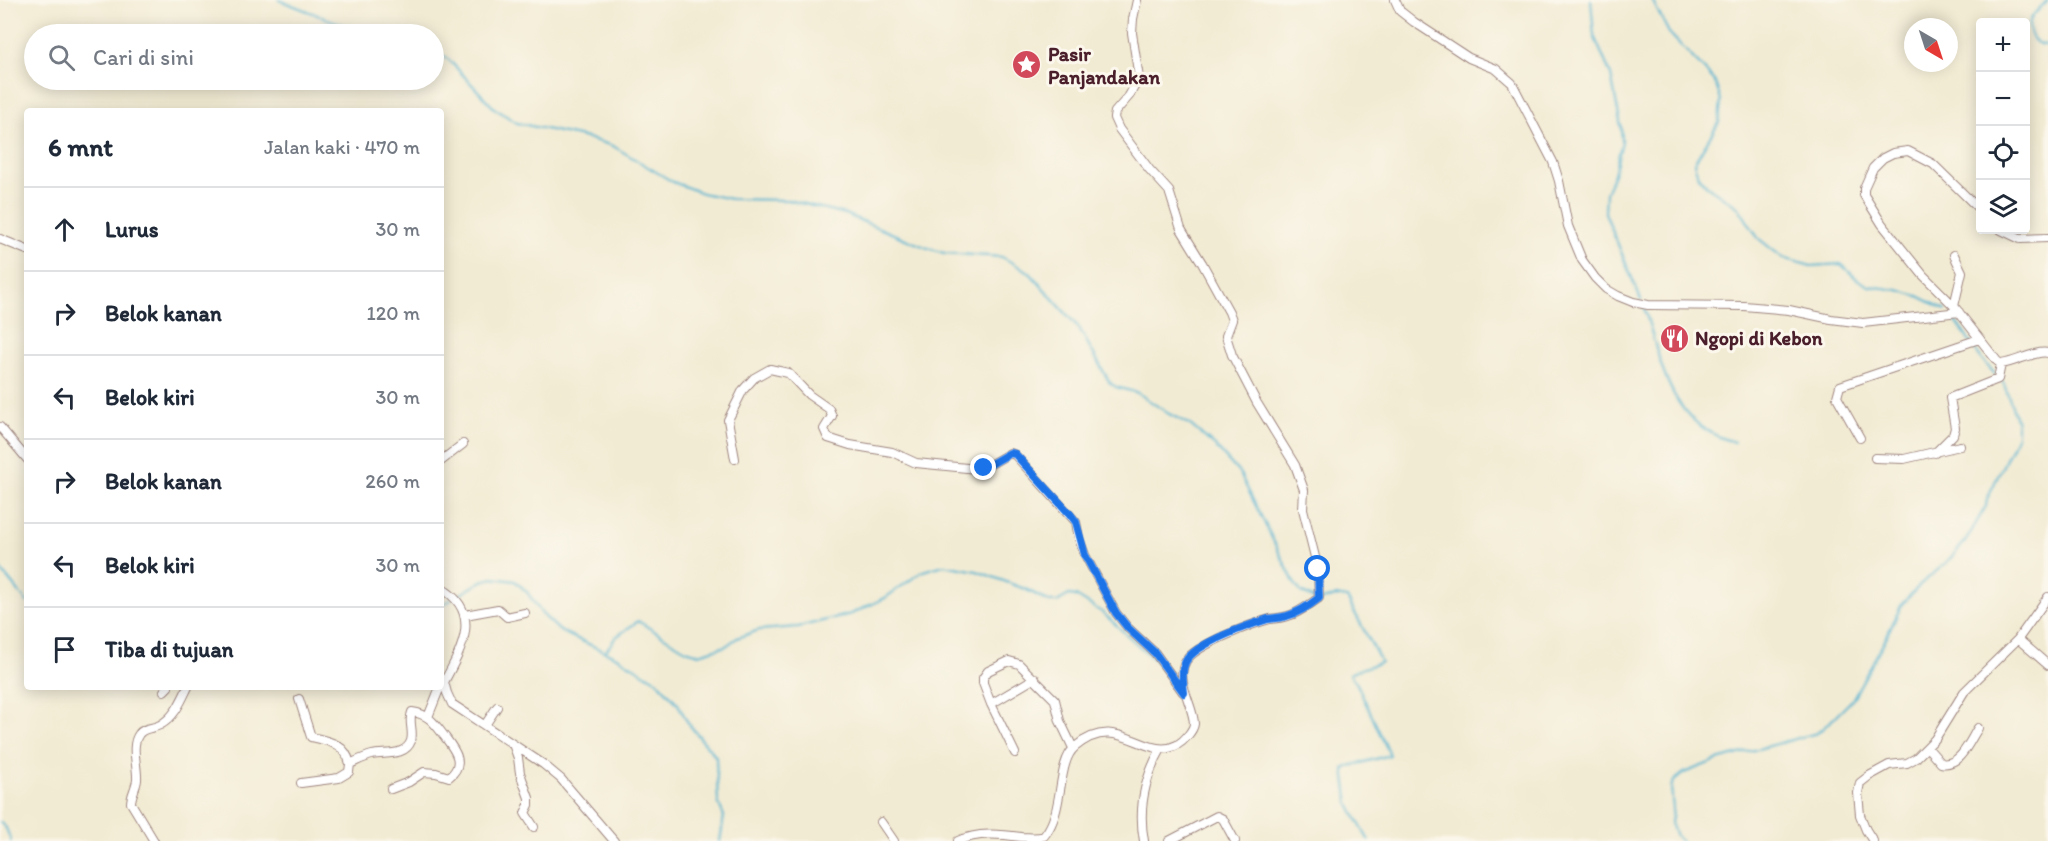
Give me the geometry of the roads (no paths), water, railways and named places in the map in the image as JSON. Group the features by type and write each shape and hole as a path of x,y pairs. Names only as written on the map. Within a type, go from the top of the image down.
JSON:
{"street":[{"path":"958,841 968,837 997,834 1034,839 1044,836 1055,818 1066,764 1074,748 1103,733 1115,733 1161,749 1178,745 1194,723 1184,693 1183,675 1188,658 1205,646 1242,629 1270,619 1288,616 1319,598 1315,550 1305,519 1304,490 1295,465 1257,403 1232,355 1226,336 1232,320 1229,312 1181,229 1169,191 1149,169 1119,129 1114,118 1115,112 1129,96 1138,78 1132,33 1137,0"},
{"path":"1395,0 1397,7 1406,16 1469,58 1496,69 1512,83 1553,162 1573,242 1595,278 1618,296 1648,305 1789,309 1831,319 1863,323 1956,309"},
{"path":"1976,206 1933,164 1908,151 1893,153 1883,158 1873,168 1864,188 1864,195 1882,224 2001,364"},
{"path":"2009,234 2020,239 2048,238"},
{"path":"0,239 24,249"},
{"path":"1954,255 1962,272 1956,309"},
{"path":"1860,438 1837,397 1840,386 1979,339"},
{"path":"2001,364 2015,362 2036,352 2048,353"},
{"path":"1935,453 1953,435 1955,428 1950,398 1998,379 2001,364"},
{"path":"735,459 728,420 743,390 754,378 770,369 788,374 809,395 829,409 832,416 824,429 828,438 850,445 892,452 916,463 977,469 984,468 1010,453 1015,454 1076,522 1085,555 1116,613 1128,628 1155,653 1184,693"},
{"path":"0,427 24,455"},
{"path":"444,459 463,444"},
{"path":"1875,458 1904,459 1960,446"},
{"path":"444,590 451,593 465,615 465,633 459,654 444,681"},
{"path":"1873,841 1860,815 1858,789 1860,783 1889,765 1913,761 1928,747 1964,692 2018,639 2048,597"},
{"path":"465,615 498,609 507,617 525,614"},
{"path":"2018,639 2048,664"},
{"path":"1015,753 983,683 983,678 988,671 1003,663 1014,662 1035,678 1057,703 1060,721 1074,748"},
{"path":"991,704 1035,678"},
{"path":"444,688 456,708 543,764 561,779 614,841"},
{"path":"154,841 131,803 137,781 135,747 137,736 142,730 159,726 169,718 180,705 187,690"},
{"path":"428,717 440,690"},
{"path":"298,699 311,737 342,747 350,764 349,772 339,778 301,783"},
{"path":"485,725 497,707"},
{"path":"350,764 371,755 399,752 411,741 410,714 415,712 428,717 454,747 458,763 454,772 449,777 424,772 410,782 391,789"},
{"path":"1928,747 1941,763 1953,762 1959,757 1978,728"},
{"path":"513,744 520,774 529,798 529,805 525,813 534,827"},
{"path":"1144,841 1142,816 1146,780 1161,749"},
{"path":"1169,841 1217,816 1222,819 1235,841"},
{"path":"881,822 894,841"}],"waterway":[{"path":"279,0 341,24"},
{"path":"1591,0 1594,36 1611,75 1622,141 1614,174 1606,193 1605,213 1641,300"},
{"path":"1652,0 1669,33 1714,80 1721,100 1719,122 1694,163 1698,176 1707,186 1739,208 1758,238 1783,258 1811,266 1841,264 1857,279 1869,286 1898,290 1918,296 1946,310"},
{"path":"2048,0 2034,14 2030,24 2033,39 2048,45"},
{"path":"444,57 494,108 517,123 613,146 673,182 702,193 731,199 788,200 845,214 944,253 1002,257 1029,272 1079,328 1110,383 1138,393 1169,414 1189,424 1215,446 1240,474 1295,584 1301,592 1314,599"},
{"path":"1643,305 1662,368 1681,406 1694,421 1712,433 1734,442"},
{"path":"1952,316 1995,374"},
{"path":"1681,841 1676,836 1671,823 1673,809 1671,787 1674,781 1684,773 1717,760 1817,733 1852,700 1902,604 1965,542 1986,506 1987,499 2017,436 2017,423 2011,403 2003,382 1999,378"},
{"path":"605,652 616,637 638,621 686,650 699,654 726,646 737,638 759,630 798,627 851,614 885,598 923,571 944,565 977,571 1025,589 1050,602 1057,602 1069,595 1076,596 1103,613 1159,664"},
{"path":"0,569 24,598"},
{"path":"456,597 482,581 493,578 515,581 527,592 542,614 560,631 619,658 657,681 678,704 688,723 716,757 718,802 724,816 720,841"},
{"path":"1319,601 1336,596 1347,598 1381,662 1350,674 1357,684 1390,755 1344,769 1349,805 1369,841"},
{"path":"444,604 451,600"},
{"path":"0,822 6,828 11,841"}],"place":[{"name":"Pasir Panjandakan","path":"1027,65"},
{"name":"Ngopi di Kebon","path":"1674,338"}]}
